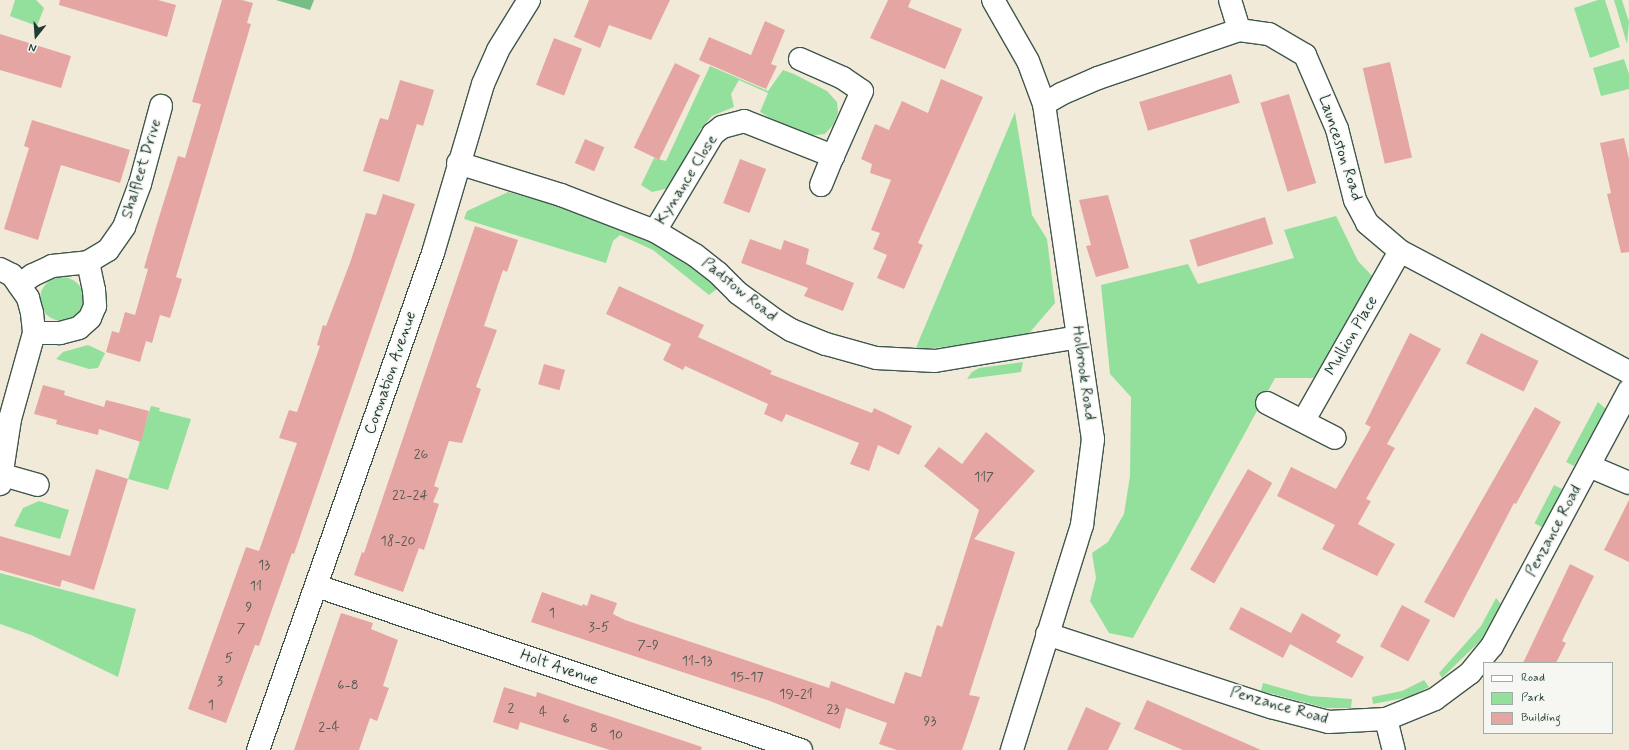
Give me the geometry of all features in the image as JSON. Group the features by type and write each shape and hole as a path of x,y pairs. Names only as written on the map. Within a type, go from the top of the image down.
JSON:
{"street":[{"name":"Coronation Avenue","path":"258,750 433,253 458,163 486,77 516,16 529,0"},
{"name":"Holbrook Road","path":"993,0 1028,60 1044,104 1093,439 1089,482 1082,525 1012,750"},
{"path":"1230,0 1239,30"},
{"name":"Launceston Road","path":"1044,104 1060,94 1098,78 1239,30 1269,34 1305,55 1337,129 1355,200 1367,223 1400,251 1629,372"},
{"path":"800,59 843,78 862,91 821,184"},
{"name":"Shalfleet Drive","path":"19,285 33,275 52,266 88,262 108,250 124,227 140,184 161,106"},
{"name":"Kynance Close","path":"655,231 713,134 722,127 744,121 833,156"},
{"name":"Padstow Road","path":"458,163 561,195 655,231 695,255 718,274 738,294 791,330 826,344 876,358 951,361 1078,337"},
{"name":"Mullion Place","path":"1304,420 1400,251"},
{"path":"34,333 60,333 79,328 90,318 95,306 94,290 88,262"},
{"path":"0,269 12,275 28,298 32,313 34,333 10,419 1,480 38,484"},
{"name":"Penzance Road","path":"1047,634 1271,707 1328,722 1386,719 1435,699 1470,673 1492,646 1629,390"},
{"path":"1268,403 1304,420 1335,438"},
{"path":"1589,466 1629,483"},
{"name":"Holt Avenue","path":"317,586 800,750"},
{"path":"1386,719 1394,750"}],"green space":[{"path":"15,0 36,0 44,8 37,26 10,16"},
{"path":"276,0 314,0 310,10"},
{"path":"1598,0 1605,0 1620,47 1590,58 1574,8"},
{"path":"1614,0 1622,0 1629,22 1627,44"},
{"path":"1624,59 1629,74 1629,89 1601,96 1593,68"},
{"path":"710,66 768,91 783,70 794,74 827,91 837,102 838,113 833,125 825,134 809,136 789,129 760,112 768,93 739,80 731,94 734,107 712,116 700,130 693,150 669,188 652,192 641,185 654,158 666,161"},
{"path":"1015,112 1032,215 1047,239 1055,303 1025,338 915,350"},
{"path":"508,192 614,221 672,250 718,288 709,295 653,250 620,235 613,241 606,263 464,219 467,211"},
{"path":"1336,216 1358,261 1376,280 1327,366 1313,378 1275,378 1133,638 1109,633 1090,601 1096,578 1092,553 1108,542 1124,514 1130,476 1131,397 1110,374 1101,285 1188,264 1198,284 1294,258 1284,230"},
{"path":"62,277 74,281 80,287 84,299 80,311 74,317 62,321 50,317 44,311 40,299 44,287 50,281"},
{"path":"88,345 105,353 98,368 89,369 56,359 63,352"},
{"path":"1023,362 1021,372 967,379 972,372 979,368"},
{"path":"1598,402 1606,409 1574,466 1566,462"},
{"path":"151,406 160,408 159,411 191,419 168,490 128,479"},
{"path":"1554,485 1562,489 1542,527 1534,523"},
{"path":"39,501 69,510 60,539 14,526 23,508"},
{"path":"0,573 136,609 118,677 31,635 0,624"},
{"path":"1496,598 1501,604 1481,640 1442,678 1439,673 1481,626"},
{"path":"1424,680 1429,687 1409,697 1373,704 1372,697 1402,691"},
{"path":"1263,683 1310,696 1352,699 1351,708 1326,708 1261,691"}],"building":[{"path":"60,0 158,0 176,5 167,37 59,5"},
{"path":"222,0 242,0 253,3 247,23 251,24 176,277 182,279 170,318 160,315 152,343 146,341 140,362 106,352 112,331 119,333 125,312 135,315 148,269 144,268 178,156 185,158 201,104 192,102"},
{"path":"589,0 670,0 651,40 609,25 600,48 574,37"},
{"path":"888,0 911,0 908,7 962,29 945,69 870,38"},
{"path":"765,21 785,30 771,64 777,66 766,89 699,60 709,37 751,55"},
{"path":"0,34 71,56 61,88 0,70"},
{"path":"554,38 582,49 564,95 536,85"},
{"path":"1390,62 1412,157 1385,164 1363,68"},
{"path":"675,63 700,75 659,160 634,147"},
{"path":"1231,74 1240,103 1148,131 1139,102"},
{"path":"941,79 983,97 918,243 923,245 904,289 877,278 887,255 873,249 880,233 871,230 891,180 870,173 872,164 861,159 875,124 889,130 902,101 928,113"},
{"path":"400,80 434,90 423,126 417,124 399,182 363,171 380,118 388,120"},
{"path":"1289,94 1316,183 1288,192 1260,103"},
{"path":"32,120 130,150 120,183 61,165 38,240 4,229 29,148 24,146"},
{"path":"1624,138 1629,159 1629,252 1621,253 1607,194 1611,193 1600,143"},
{"path":"585,139 604,147 594,171 575,163"},
{"path":"740,159 766,169 749,213 723,203"},
{"path":"383,194 415,204 294,554 292,553 259,646 255,645 226,723 188,709 246,547 259,551 297,443 279,438 289,410 297,412 320,346 317,345 323,325 326,326 351,260 366,213 376,215"},
{"path":"1108,195 1129,268 1096,277 1086,246 1091,245 1079,200"},
{"path":"1265,217 1273,244 1198,267 1189,240"},
{"path":"475,226 518,240 507,272 503,270 484,326 497,330 476,387 481,389 462,443 449,441 434,486 439,488 433,502 439,504 424,550 419,548 403,592 354,575 362,552 364,553"},
{"path":"750,239 781,250 784,240 809,249 806,264 854,283 843,311 804,296 808,288 741,263"},
{"path":"619,286 704,325 698,337 772,371 770,374 872,413 874,408 912,426 899,455 878,445 869,471 850,464 859,443 786,414 782,422 764,414 768,404 685,366 683,370 663,360 671,344 606,314"},
{"path":"1410,333 1441,349 1387,444 1395,448 1366,499 1371,501 1358,524 1395,544 1377,576 1322,549 1335,525 1277,496 1291,467 1336,489 1371,427 1365,424"},
{"path":"1481,333 1539,361 1524,392 1466,364"},
{"path":"544,364 565,370 559,390 538,384"},
{"path":"43,385 65,391 64,395 104,407 106,400 149,411 141,442 99,429 98,435 56,424 57,420 34,414"},
{"path":"1535,407 1561,422 1516,504 1514,503 1454,618 1424,602"},
{"path":"986,432 1035,471 974,539 1015,552 969,695 980,697 962,750 897,750 879,744 887,723 846,708 840,729 770,701 531,622 542,592 582,606 583,604 587,606 591,594 617,603 613,614 625,620 829,688 831,681 894,704 905,672 921,677 937,625 942,627 979,510 924,466 939,447 962,464"},
{"path":"96,469 128,479 94,590 62,580 60,587 0,570 0,536 70,556"},
{"path":"1248,469 1272,483 1214,583 1190,569"},
{"path":"1629,500 1629,562 1604,550"},
{"path":"1570,564 1594,576 1562,641 1566,643 1556,662 1523,662"},
{"path":"1402,605 1430,620 1408,662 1380,646"},
{"path":"1241,607 1291,633 1302,613 1341,635 1336,642 1364,657 1352,678 1290,644 1283,658 1229,629"},
{"path":"341,613 373,623 371,629 398,640 383,686 389,688 377,721 370,718 359,750 294,750"},
{"path":"504,687 536,697 537,692 702,747 701,750 610,750 520,722 518,730 493,722"},
{"path":"1147,700 1261,750 1183,750 1134,729"},
{"path":"1086,707 1121,723 1108,750 1067,750"}]}
